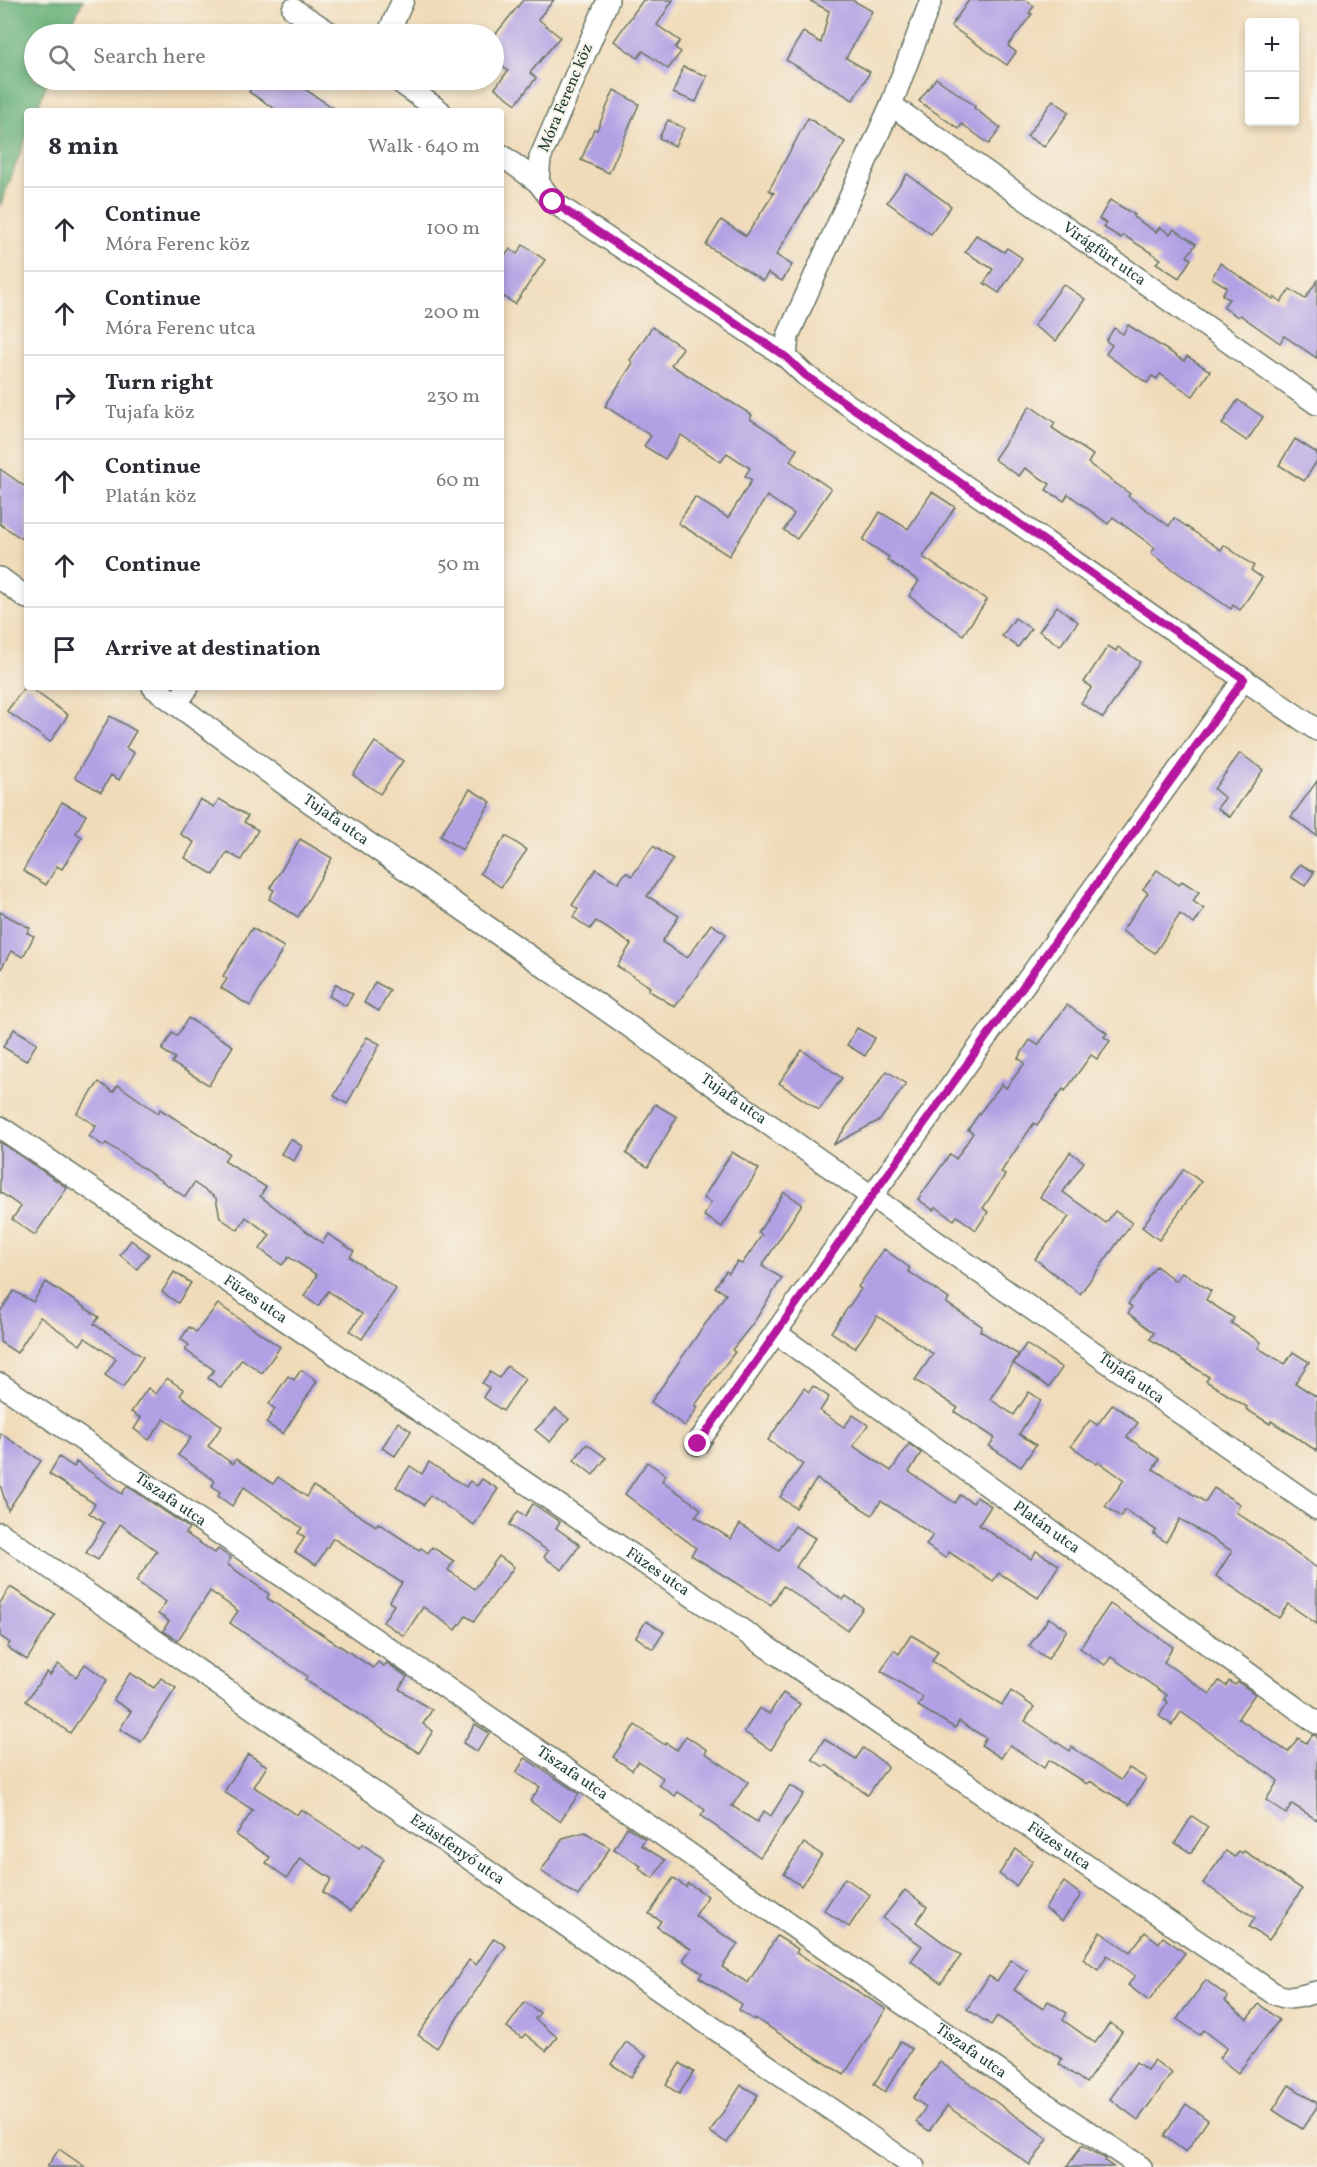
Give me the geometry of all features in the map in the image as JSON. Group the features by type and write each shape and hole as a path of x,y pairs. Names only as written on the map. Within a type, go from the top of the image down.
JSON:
{"street":[{"path":"392,24 403,0"},
{"name":"Móra Ferenc köz","path":"538,182 540,158 608,0"},
{"path":"786,357 788,336 891,105 931,0"},
{"path":"294,9 317,24"},
{"path":"411,90 436,108"},
{"name":"Virágfürt utca","path":"891,105 1317,404"},
{"path":"504,157 538,182 553,202 786,357 805,375 1317,730"},
{"path":"0,578 24,596"},
{"path":"698,1444 872,1196 1244,679"},
{"name":"Tujafa utca","path":"164,690 182,695 303,798 1317,1509"},
{"name":"Füzes utca","path":"0,1127 1273,1993 1292,1999 1317,1992"},
{"name":"Platán utca","path":"776,1333 1317,1723"},
{"name":"Tiszafa utca","path":"0,1384 639,1819 1046,2104 1141,2167"},
{"name":"Ezüstfenyő utca","path":"0,1533 914,2167"}],"green space":[{"path":"0,0 83,0 72,24 24,24 24,90 44,90 37,108 24,108 24,143 0,206"}],"building":[{"path":"523,0 554,0 538,19 560,37 530,73 536,78 516,104 498,90 504,90 504,76 508,71 504,68 504,24"},
{"path":"643,0 673,0 657,25 680,41 675,48 681,52 668,69 643,51 638,58 614,41"},
{"path":"809,0 852,0 872,11 846,58 870,72 853,100 786,60 803,32 821,43 829,11"},
{"path":"969,0 1025,0 1034,6 1029,13 1032,14 1008,46 1016,52 1007,65 951,26"},
{"path":"683,67 707,76 696,102 673,93"},
{"path":"936,78 1001,128 989,144 962,124 959,129 919,101"},
{"path":"250,90 306,90 333,108 273,108 249,92"},
{"path":"614,90 639,104 609,173 581,160"},
{"path":"1053,100 1069,112 1044,147 1027,136"},
{"path":"808,118 845,142 776,255 792,265 782,281 768,273 763,281 706,245 721,220 746,236 774,193 769,190"},
{"path":"668,120 684,128 675,146 659,138"},
{"path":"907,174 951,206 931,234 887,202"},
{"path":"1110,200 1135,215 1133,217 1156,232 1160,227 1170,234 1174,229 1196,244 1187,256 1191,259 1179,278 1156,263 1161,259 1123,235 1121,238 1103,227 1106,223 1099,219"},
{"path":"976,235 1004,252 1007,248 1022,258 999,293 984,283 993,269 965,252"},
{"path":"523,245 545,260 515,304 504,297 504,258 510,249 517,254"},
{"path":"1220,263 1281,302 1290,289 1305,299 1317,281 1317,358 1284,336 1280,343 1240,315 1238,317 1223,307 1229,299 1222,295 1227,287 1212,278"},
{"path":"1063,284 1085,299 1056,341 1034,326"},
{"path":"1128,325 1184,361 1187,356 1210,371 1193,396 1160,374 1157,379 1152,376 1147,383 1106,354 1112,345 1106,341 1114,328 1123,334"},
{"path":"652,327 683,348 671,365 752,415 750,419 797,449 790,461 831,489 797,539 784,530 794,514 767,496 729,556 678,523 695,497 728,518 752,480 745,476 750,468 727,453 721,462 681,435 665,459 644,446 651,436 605,406 633,363 630,360"},
{"path":"1238,400 1263,417 1247,441 1222,424"},
{"path":"1030,406 1055,423 1052,428 1093,455 1088,463 1169,526 1174,518 1221,550 1224,545 1254,566 1251,570 1262,578 1240,610 1233,605 1231,609 1168,566 1151,553 1155,548 1113,517 1108,524 1068,494 1064,501 1046,490 1050,484 1025,468 1019,476 994,459"},
{"path":"1295,439 1317,453 1317,461 1304,481 1279,465"},
{"path":"0,469 24,486 24,540 0,524"},
{"path":"932,492 955,507 923,557 987,600 963,635 909,596 919,581 887,560 889,557 863,540 880,512 908,529"},
{"path":"1057,606 1078,622 1060,646 1039,631"},
{"path":"1015,618 1031,629 1018,647 1002,636"},
{"path":"1108,646 1116,651 1118,647 1140,662 1103,718 1081,703 1092,687 1084,682"},
{"path":"24,688 24,690 33,690 68,715 50,742 7,711"},
{"path":"110,716 136,731 126,748 134,753 119,780 111,775 101,792 75,777"},
{"path":"375,742 403,761 380,794 353,775"},
{"path":"1240,753 1263,770 1230,817 1217,808 1225,798 1214,789"},
{"path":"1317,781 1317,836 1291,817"},
{"path":"470,789 491,802 462,850 440,836"},
{"path":"200,799 214,807 219,799 248,816 244,822 258,830 241,860 227,852 214,875 185,858 194,842 180,834"},
{"path":"62,802 86,815 76,833 82,837 62,869 57,866 46,885 23,871"},
{"path":"506,836 527,850 501,887 480,873"},
{"path":"300,839 332,858 298,917 269,899 274,890 270,888"},
{"path":"653,846 673,859 647,896 679,916 662,942 687,958 711,924 726,934 675,1007 648,990 650,987 617,966 631,944 596,921 590,929 573,917 578,909 572,905 596,869 618,883 626,872 632,876"},
{"path":"1300,864 1314,872 1305,886 1291,877"},
{"path":"1157,870 1179,885 1182,881 1199,892 1193,901 1204,909 1194,924 1180,914 1155,953 1122,931 1148,893 1143,889"},
{"path":"0,912 30,928 27,933 34,936 23,957 11,951 0,971"},
{"path":"252,928 284,947 250,1006 221,988 227,979 223,976"},
{"path":"375,982 390,990 379,1011 364,1003"},
{"path":"336,984 353,994 346,1006 329,996"},
{"path":"1067,1005 1107,1033 1104,1037 1110,1041 1097,1059 1091,1055 1037,1125 1034,1123 1001,1172 1005,1175 983,1208 988,1212 976,1230 957,1216 954,1220 936,1207 933,1210 918,1199 950,1154 956,1159 973,1133 968,1130 978,1115 1002,1084 1006,1088 1025,1063 1018,1058 1030,1040 1038,1045"},
{"path":"188,1018 233,1046 209,1085 172,1063 175,1058 162,1050 172,1033 177,1036"},
{"path":"857,1028 875,1038 865,1056 847,1045"},
{"path":"14,1029 37,1043 26,1061 3,1047"},
{"path":"367,1037 380,1044 347,1104 334,1096"},
{"path":"802,1050 842,1078 819,1110 779,1083"},
{"path":"887,1071 906,1084 880,1120 833,1145"},
{"path":"99,1082 113,1092 118,1085 158,1113 160,1109 229,1153 224,1161 266,1187 260,1196 322,1243 328,1234 354,1251 350,1257 396,1289 362,1339 350,1331 362,1314 328,1291 318,1306 304,1296 317,1275 289,1257 282,1265 260,1249 270,1235 246,1217 238,1230 220,1218 216,1198 194,1183 185,1197 106,1143 104,1146 89,1136 96,1126 77,1113"},
{"path":"655,1104 677,1117 648,1167 626,1154"},
{"path":"290,1139 302,1146 294,1161 281,1154"},
{"path":"0,1142 67,1188 35,1235 12,1219 21,1207 0,1192"},
{"path":"732,1152 759,1169 722,1227 704,1216 711,1202 703,1198"},
{"path":"1070,1152 1084,1162 1063,1192 1106,1223 1115,1211 1132,1223 1080,1294 1035,1259 1069,1217 1040,1197"},
{"path":"1184,1169 1201,1182 1159,1240 1142,1227"},
{"path":"784,1192 802,1204 762,1266 782,1278 754,1322 732,1350 735,1352 695,1405 698,1407 685,1426 651,1402 726,1294 715,1287 726,1271 729,1273 737,1262 742,1264 762,1235 758,1233"},
{"path":"131,1240 149,1254 137,1269 120,1255"},
{"path":"884,1249 910,1268 908,1271 949,1299 946,1303 982,1326 980,1331 1019,1355 990,1399 1014,1415 1029,1392 1041,1400 1019,1434 1036,1445 1021,1467 989,1446 995,1438 955,1412 958,1408 915,1380 933,1354 877,1316 855,1348 831,1332 861,1289 858,1287"},
{"path":"1156,1266 1176,1281 1182,1272 1211,1291 1206,1300 1234,1318 1231,1323 1261,1342 1258,1348 1285,1364 1293,1352 1309,1362 1295,1383 1317,1397 1317,1451 1271,1421 1270,1424 1246,1409 1247,1407 1206,1381 1209,1377 1150,1339 1154,1333 1128,1313 1132,1307 1128,1304"},
{"path":"174,1272 191,1283 178,1303 162,1292"},
{"path":"46,1282 99,1317 94,1324 143,1357 123,1387 105,1375 116,1359 85,1338 80,1345 40,1317 17,1353 0,1342 0,1312 14,1291 33,1302"},
{"path":"218,1304 280,1347 262,1373 242,1359 221,1388 208,1378 214,1370 185,1350 189,1345 181,1339 189,1327 196,1332"},
{"path":"1026,1344 1062,1368 1049,1387 1013,1363"},
{"path":"507,1366 525,1379 503,1411 483,1397 489,1388 482,1383 490,1372 499,1378"},
{"path":"301,1370 317,1381 283,1434 266,1423 275,1409 269,1404 288,1376 294,1380"},
{"path":"167,1378 184,1390 180,1395 222,1426 208,1446 233,1464 236,1459 273,1484 278,1477 307,1497 313,1486 376,1526 378,1523 419,1550 421,1548 428,1553 432,1547 454,1561 448,1570 475,1589 499,1556 514,1567 474,1621 466,1616 456,1630 423,1607 404,1636 383,1622 394,1605 389,1602 402,1583 333,1538 316,1565 295,1552 305,1537 298,1533 302,1528 244,1487 232,1506 218,1496 220,1492 212,1486 215,1481 178,1455 191,1438 164,1419 149,1440 134,1429 141,1418 131,1412 148,1388 156,1394"},
{"path":"813,1386 829,1397 820,1411 844,1427 853,1415 868,1425 853,1446 891,1471 909,1444 921,1453 909,1472 955,1503 960,1495 973,1503 977,1497 991,1506 979,1525 1031,1559 1036,1551 1059,1565 1038,1598 999,1573 993,1581 949,1552 945,1558 926,1545 933,1535 881,1501 872,1515 817,1479 796,1508 780,1497 803,1464 768,1440 804,1388 809,1392"},
{"path":"1113,1404 1138,1423 1127,1437 1159,1459 1153,1469 1205,1502 1214,1488 1240,1504 1236,1512 1317,1568 1317,1624 1288,1604 1279,1618 1216,1576 1232,1551 1180,1519 1166,1542 1154,1534 1156,1530 1125,1510 1121,1517 1105,1506 1124,1480 1071,1446 1090,1420 1097,1425"},
{"path":"556,1409 569,1419 550,1442 535,1430"},
{"path":"398,1422 411,1431 395,1456 382,1448"},
{"path":"0,1433 41,1461 8,1510 0,1485"},
{"path":"587,1444 606,1458 593,1475 574,1460"},
{"path":"59,1457 74,1467 76,1462 122,1494 127,1486 189,1528 185,1533 215,1553 218,1549 231,1558 227,1564 269,1594 267,1598 373,1668 378,1662 384,1666 387,1663 407,1677 399,1689 432,1710 423,1724 433,1731 419,1753 305,1680 307,1676 230,1623 238,1611 210,1591 178,1640 163,1631 169,1621 158,1614 166,1602 136,1581 157,1551 120,1524 98,1560 86,1553 104,1523 89,1513 95,1504 49,1474"},
{"path":"429,1462 466,1487 470,1481 477,1486 482,1479 498,1489 474,1525 430,1495 424,1505 396,1487 410,1466 422,1474"},
{"path":"647,1462 666,1475 662,1481 701,1509 695,1516 731,1539 740,1524 779,1550 795,1526 815,1538 796,1567 843,1600 846,1596 863,1608 847,1630 783,1586 771,1605 691,1555 696,1548 625,1494"},
{"path":"533,1504 560,1522 556,1528 580,1545 562,1570 544,1557 548,1551 509,1525 518,1511 525,1516"},
{"path":"10,1587 55,1615 27,1660 7,1647 10,1643 0,1636 0,1603"},
{"path":"1110,1604 1173,1647 1164,1662 1210,1694 1219,1681 1226,1686 1229,1681 1235,1685 1238,1682 1255,1694 1238,1718 1288,1752 1298,1738 1306,1743 1313,1735 1317,1736 1317,1820 1292,1804 1286,1814 1266,1800 1278,1781 1272,1776 1181,1712 1172,1725 1159,1716 1168,1702 1164,1699 1167,1695 1111,1657 1105,1665 1080,1648"},
{"path":"1049,1618 1067,1630 1048,1659 1029,1646"},
{"path":"646,1621 664,1632 653,1649 636,1637"},
{"path":"911,1635 938,1651 932,1661 1002,1705 1011,1691 1034,1707 1025,1721 1070,1751 1072,1747 1121,1780 1129,1768 1146,1778 1129,1805 1090,1781 1087,1784 1049,1760 1044,1768 1010,1745 1001,1758 981,1745 986,1738 959,1721 955,1728 918,1706 923,1697 881,1671 894,1650 899,1654"},
{"path":"58,1664 76,1677 85,1664 107,1680 70,1733 26,1701 47,1672 50,1675"},
{"path":"130,1673 154,1688 161,1678 176,1688 141,1742 120,1729 131,1711 113,1700"},
{"path":"783,1693 800,1704 771,1750 744,1732 759,1708 769,1714"},
{"path":"475,1724 489,1733 477,1752 463,1743"},
{"path":"635,1725 665,1745 666,1743 677,1750 686,1736 707,1750 705,1753 748,1782 732,1806 757,1822 764,1811 771,1816 790,1785 804,1794 760,1857 701,1816 705,1810 678,1792 675,1796 659,1785 663,1778 638,1761 632,1770 613,1757"},
{"path":"824,1739 856,1759 863,1748 888,1766 868,1795 826,1765 824,1767 812,1759"},
{"path":"248,1754 267,1766 254,1787 297,1815 301,1809 359,1848 362,1844 384,1859 351,1911 323,1892 332,1879 300,1858 287,1878 266,1863 270,1857 236,1835 253,1810 224,1792"},
{"path":"525,1758 579,1794 560,1821 530,1801 540,1787 516,1773"},
{"path":"1192,1816 1208,1827 1191,1853 1175,1843"},
{"path":"627,1827 645,1839 641,1845 665,1860 653,1878 639,1869 641,1866 614,1849"},
{"path":"585,1832 610,1848 578,1896 541,1871 563,1838"},
{"path":"804,1843 822,1855 801,1886 784,1874"},
{"path":"1016,1849 1033,1861 1016,1886 999,1874"},
{"path":"1226,1851 1235,1857 1239,1851 1242,1853 1244,1851 1302,1889 1269,1940 1249,1927 1255,1918 1203,1883"},
{"path":"673,1878 686,1887 688,1883 708,1896 695,1916 738,1944 722,1967 748,1983 777,1936 798,1949 796,1953 886,2009 844,2075 739,2010 742,2004 699,1977 702,1973 683,1960 691,1949 657,1927 661,1921 649,1914"},
{"path":"845,1878 870,1895 849,1927 824,1910"},
{"path":"1064,1882 1081,1895 1062,1921 1045,1908"},
{"path":"905,1890 927,1907 916,1922 961,1956 941,1983 911,1961 922,1946 883,1918"},
{"path":"1100,1932 1130,1952 1145,1932 1159,1943 1163,1937 1185,1953 1149,2001 1128,1985 1135,1976 1107,1955 1098,1970 1083,1959"},
{"path":"494,1938 506,1946 437,2048 418,2035 469,1960 476,1965"},
{"path":"1011,1960 1027,1971 1014,1990 1043,2009 1048,2001 1067,2013 1063,2020 1095,2043 1110,2023 1122,2032 1086,2083 1059,2064 1062,2059 997,2016 991,2025 967,2009 989,1976 997,1981"},
{"path":"1206,1980 1228,1997 1225,2001 1247,2019 1259,2004 1279,2020 1238,2073 1219,2058 1227,2048 1204,2030 1200,2035 1177,2019"},
{"path":"525,2002 540,2013 535,2019 557,2037 546,2051 525,2034 522,2038 507,2027"},
{"path":"626,2042 646,2056 631,2077 611,2064"},
{"path":"900,2042 912,2049 885,2092 874,2084"},
{"path":"1154,2060 1172,2073 1138,2120 1110,2099 1136,2062 1147,2070"},
{"path":"940,2062 1048,2139 1030,2165 947,2106 929,2131 916,2122 926,2107 913,2098"},
{"path":"680,2063 694,2072 679,2094 666,2085"},
{"path":"741,2085 758,2095 727,2143 710,2132"},
{"path":"1289,2085 1317,2103 1317,2107 1302,2129 1273,2110"},
{"path":"1186,2104 1208,2120 1186,2152 1164,2136"},
{"path":"1082,2145 1106,2159 1105,2161 1113,2167 1067,2167"},
{"path":"59,2149 85,2167 47,2167"}],"route":[{"path":"553,202 786,357 805,375 1244,679 872,1196 698,1444"}]}
